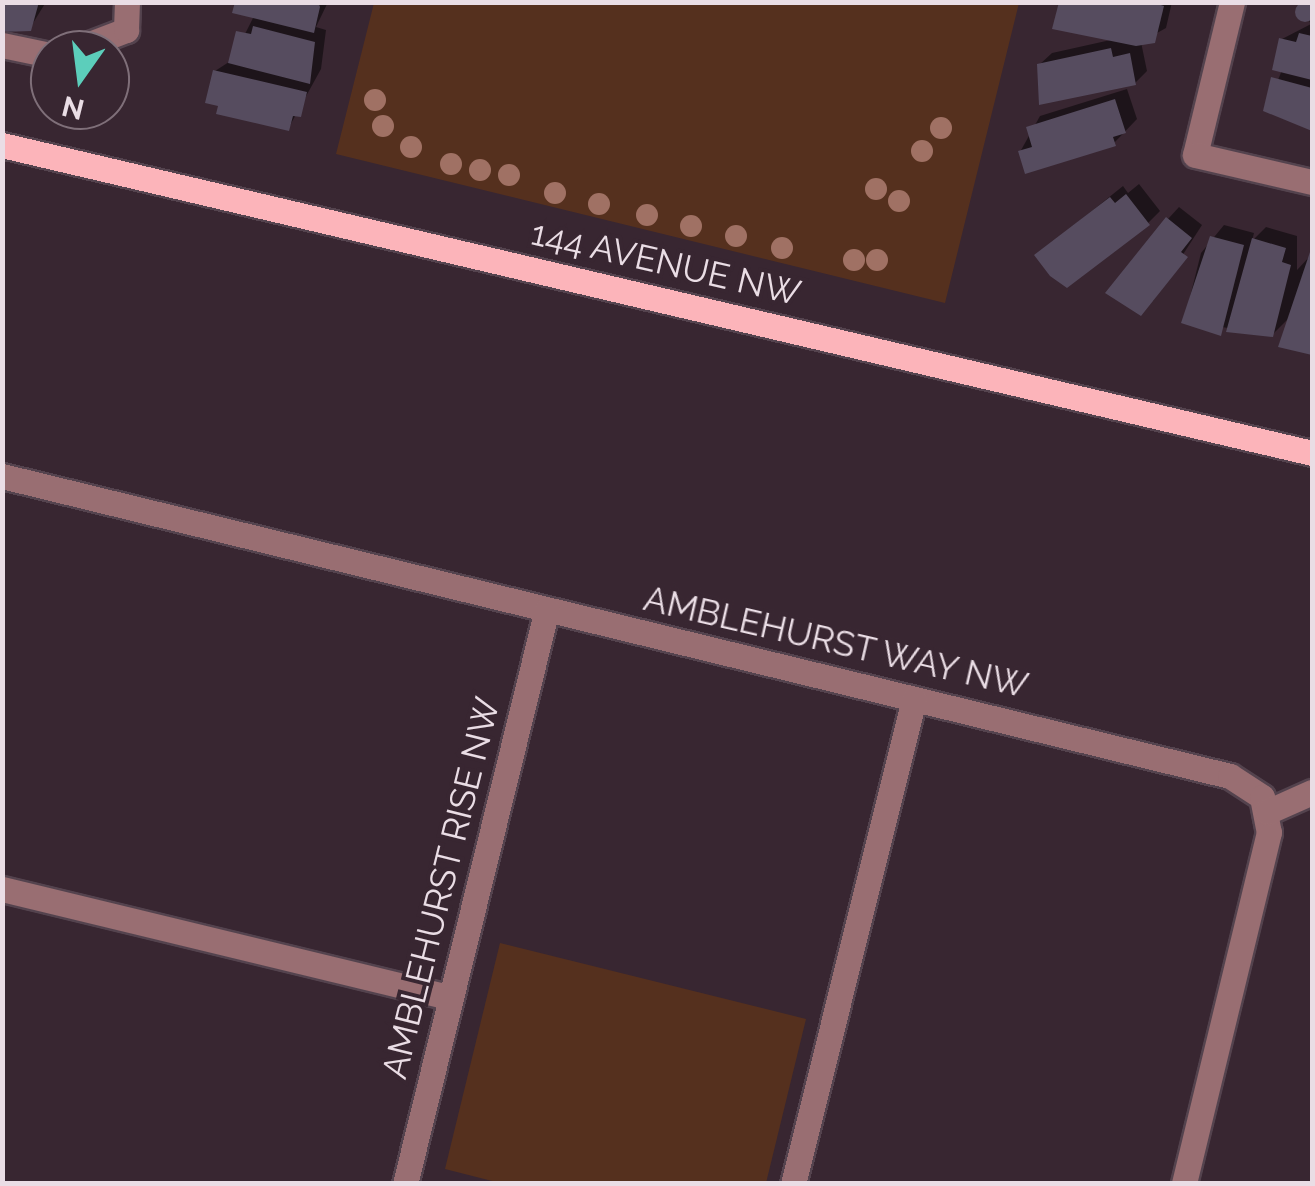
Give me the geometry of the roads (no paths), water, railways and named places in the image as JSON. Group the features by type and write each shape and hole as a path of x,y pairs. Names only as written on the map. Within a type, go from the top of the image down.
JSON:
{"main road":[{"name":"144 AVENUE NW","path":"2,145 1312,453"}],"street":[{"path":"126,30 127,2"},
{"path":"1232,2 1196,155 1312,182"},
{"path":"2,45 30,51"},
{"name":"AMBLEHURST WAY NW","path":"2,476 1230,776 1267,812"},
{"name":"AMBLEHURST RISE NW","path":"404,1184 547,609"},
{"path":"794,1184 914,700"},
{"path":"1184,1184 1267,853 1267,812 1312,792"},
{"path":"2,888 450,998"}]}
